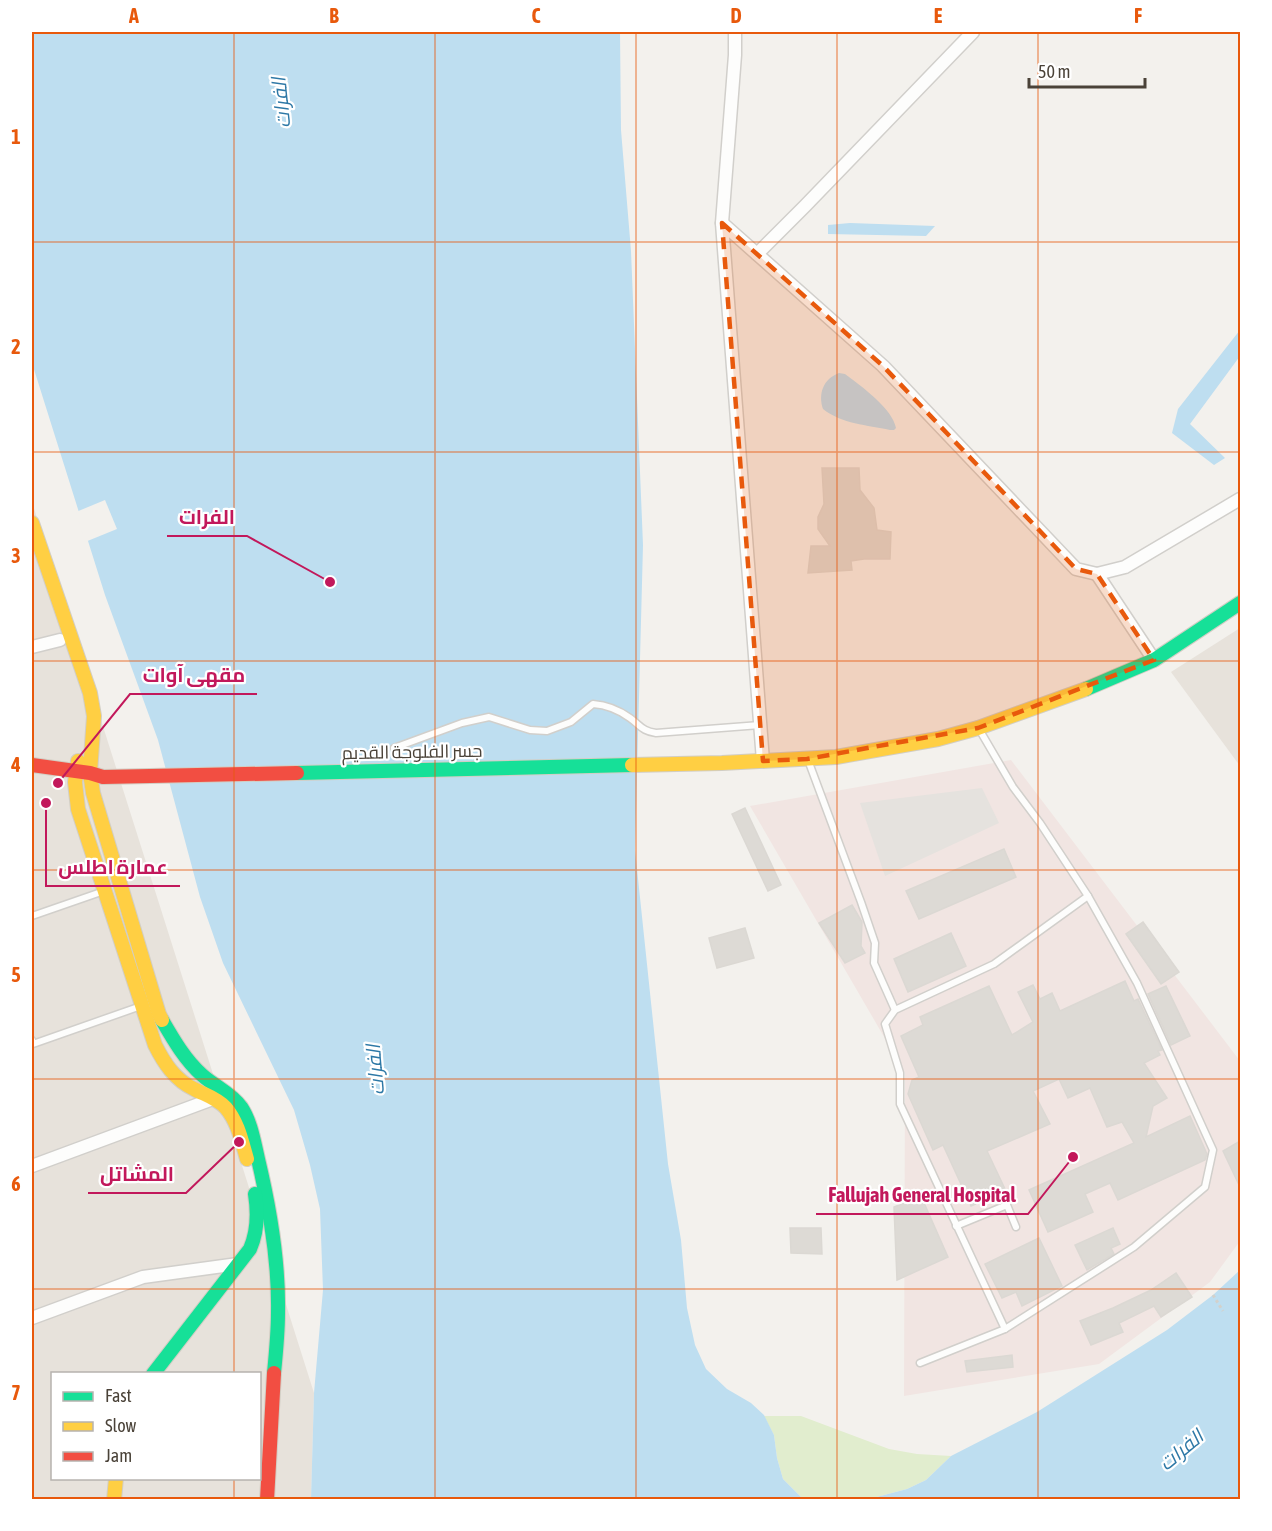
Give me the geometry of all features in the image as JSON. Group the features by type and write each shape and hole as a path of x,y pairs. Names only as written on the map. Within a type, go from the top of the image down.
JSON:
{"street":[{"path":"735,32 722,223 763,761"},
{"path":"757,254 973,32"},
{"path":"722,223 883,366 1076,569 1097,573 1125,567 1240,499"},
{"path":"32,523 93,704 94,728 89,774 76,795 78,809 141,1006 155,1045 174,1075 185,1085 221,1103 232,1117 247,1157 258,1211 254,1241 155,1372"},
{"path":"32,555 84,716 93,793 159,1014 189,1062 240,1106 249,1125 262,1171 273,1228 278,1313 267,1500"},
{"path":"1097,573 1155,660"},
{"name":"جسر الفلوجة القديم","path":"32,765 89,774 722,763 836,756 938,739 978,728 1101,684 1155,660 1240,603"},
{"path":"32,647 60,640"},
{"path":"32,774 46,768"},
{"path":"32,1166 228,1094"},
{"path":"32,1318 143,1277 241,1260 253,1255 276,1262"},
{"path":"114,1500 116,1480"}],"lane":[{"path":"394,748 462,723 489,717 530,730 547,731 571,722 593,704 606,705 630,717 646,732 760,725"},
{"path":"920,1363 1005,1329 1134,1247 1205,1187 1213,1150 1137,983 1088,896 1040,823 1013,787 978,728"},
{"path":"807,759 875,944 874,963 895,1010"},
{"path":"32,916 105,891"},
{"path":"1005,1329 900,1104 900,1073 885,1024 895,1010 994,964 1088,896"},
{"path":"32,1040 33,1044 141,1006"},
{"path":"956,1226 1007,1205 1016,1227"}],"path":[{"path":"1213,1295 1223,1311"}],"highlighted area":[{"path":"722,223 883,366 1076,569 1097,574 1154,660 978,728 807,759 763,761"}],"shaded area":[{"path":"32,502 314,1393 311,1499 32,1499"},
{"path":"1240,628 1240,766 1171,672"},
{"path":"1011,760 1240,1061 1240,1241 1210,1282 1099,1364 904,1396 905,1073 750,806"},
{"path":"982,788 999,823 885,876 860,803"}],"green space":[{"path":"764,1416 801,1416 889,1449 917,1454 951,1456 926,1480 907,1489 869,1499 802,1498 783,1479 774,1435"}],"water":[{"path":"32,32 620,32 621,130 631,251 643,545 635,850 668,1164 681,1240 687,1308 695,1345 706,1369 727,1389 751,1403 764,1415 774,1435 783,1479 802,1498 807,1499 311,1499 314,1393 323,1290 320,1209 294,1110 223,963 200,897 158,740 105,595 32,363"},
{"path":"850,223 935,226 926,236 828,234 828,225"},
{"path":"1240,330 1240,356 1190,424 1225,458 1214,465 1172,433 1178,409"},
{"path":"839,373 845,374 882,405 894,421 896,428 894,430 846,421 823,409 821,398 823,388 829,379"},
{"path":"1240,1270 1240,1499 869,1499 907,1489 926,1480 951,1456 1037,1412 1167,1330 1213,1295"}],"pier":[{"path":"105,500 117,529 85,542 76,512"}],"building":[{"path":"822,468 859,468 860,490 874,508 877,530 891,532 890,559 851,561 852,570 808,573 811,546 830,546 818,529 818,517 824,504"},
{"path":"745,808 781,885 768,891 732,814"},
{"path":"1004,849 1016,877 919,919 906,891"},
{"path":"852,905 862,922 861,946 865,953 845,963 819,923"},
{"path":"1143,922 1179,972 1161,984 1126,934"},
{"path":"745,928 754,958 717,968 709,938"},
{"path":"951,933 966,966 908,992 894,959"},
{"path":"1125,981 1134,1001 1138,999 1162,1050 1158,1051 1160,1055 1144,1063 1167,1098 1153,1106 1146,1137 1190,1116 1207,1154 1205,1160 1118,1200 1110,1183 1085,1194 1093,1212 1048,1232 1029,1190 1134,1143 1122,1122 1107,1127 1090,1088 1068,1098 1059,1079 1033,1091 1050,1124 987,1151 1006,1191 971,1206 943,1145 933,1150 908,1094 912,1080 919,1077 901,1036 923,1025 920,1017 989,986 1012,1035 1033,1022 1018,992 1033,985 1040,999 1052,993 1060,1011"},
{"path":"1166,986 1190,1036 1171,1045 1148,994"},
{"path":"1240,1141 1240,1187 1223,1151"},
{"path":"921,1196 948,1257 897,1280 894,1207"},
{"path":"790,1228 821,1228 822,1254 791,1253"},
{"path":"1113,1228 1120,1244 1111,1248 1114,1254 1087,1270 1075,1245"},
{"path":"1039,1238 1062,1286 1022,1306 1016,1292 1002,1298 985,1264"},
{"path":"1176,1273 1192,1297 1161,1317 1154,1306 1119,1323 1123,1332 1091,1345 1080,1321 1151,1290"},
{"path":"1012,1355 1013,1367 967,1372 965,1361"}],"traffic: fast":[{"path":"1086,689 1154,660 1240,603"},
{"path":"297,773 632,765"},
{"path":"162,1020 190,1063 237,1102 250,1126 266,1197 275,1255 278,1313 274,1373"},
{"path":"155,1372 250,1249 257,1222 255,1194"}],"traffic: slow":[{"path":"32,523 90,693 94,716 90,773 93,793 162,1020"},
{"path":"632,765 836,757 938,739 978,728 1086,689"},
{"path":"78,761 75,782 78,809 155,1045 166,1064 181,1081 215,1099 226,1108 237,1126 247,1159"},
{"path":"114,1500 116,1480"}],"traffic: jam":[{"path":"32,765 103,777 297,773"},
{"path":"267,1500 274,1373"}],"place":[{"name":"الفرات","path":"330,582"},
{"name":"مقهى آوات","path":"58,783"},
{"name":"عمارة اطلس","path":"46,803"},
{"name":"المشاتل","path":"239,1142"},
{"name":"Fallujah General Hospital","path":"1073,1157"}]}
